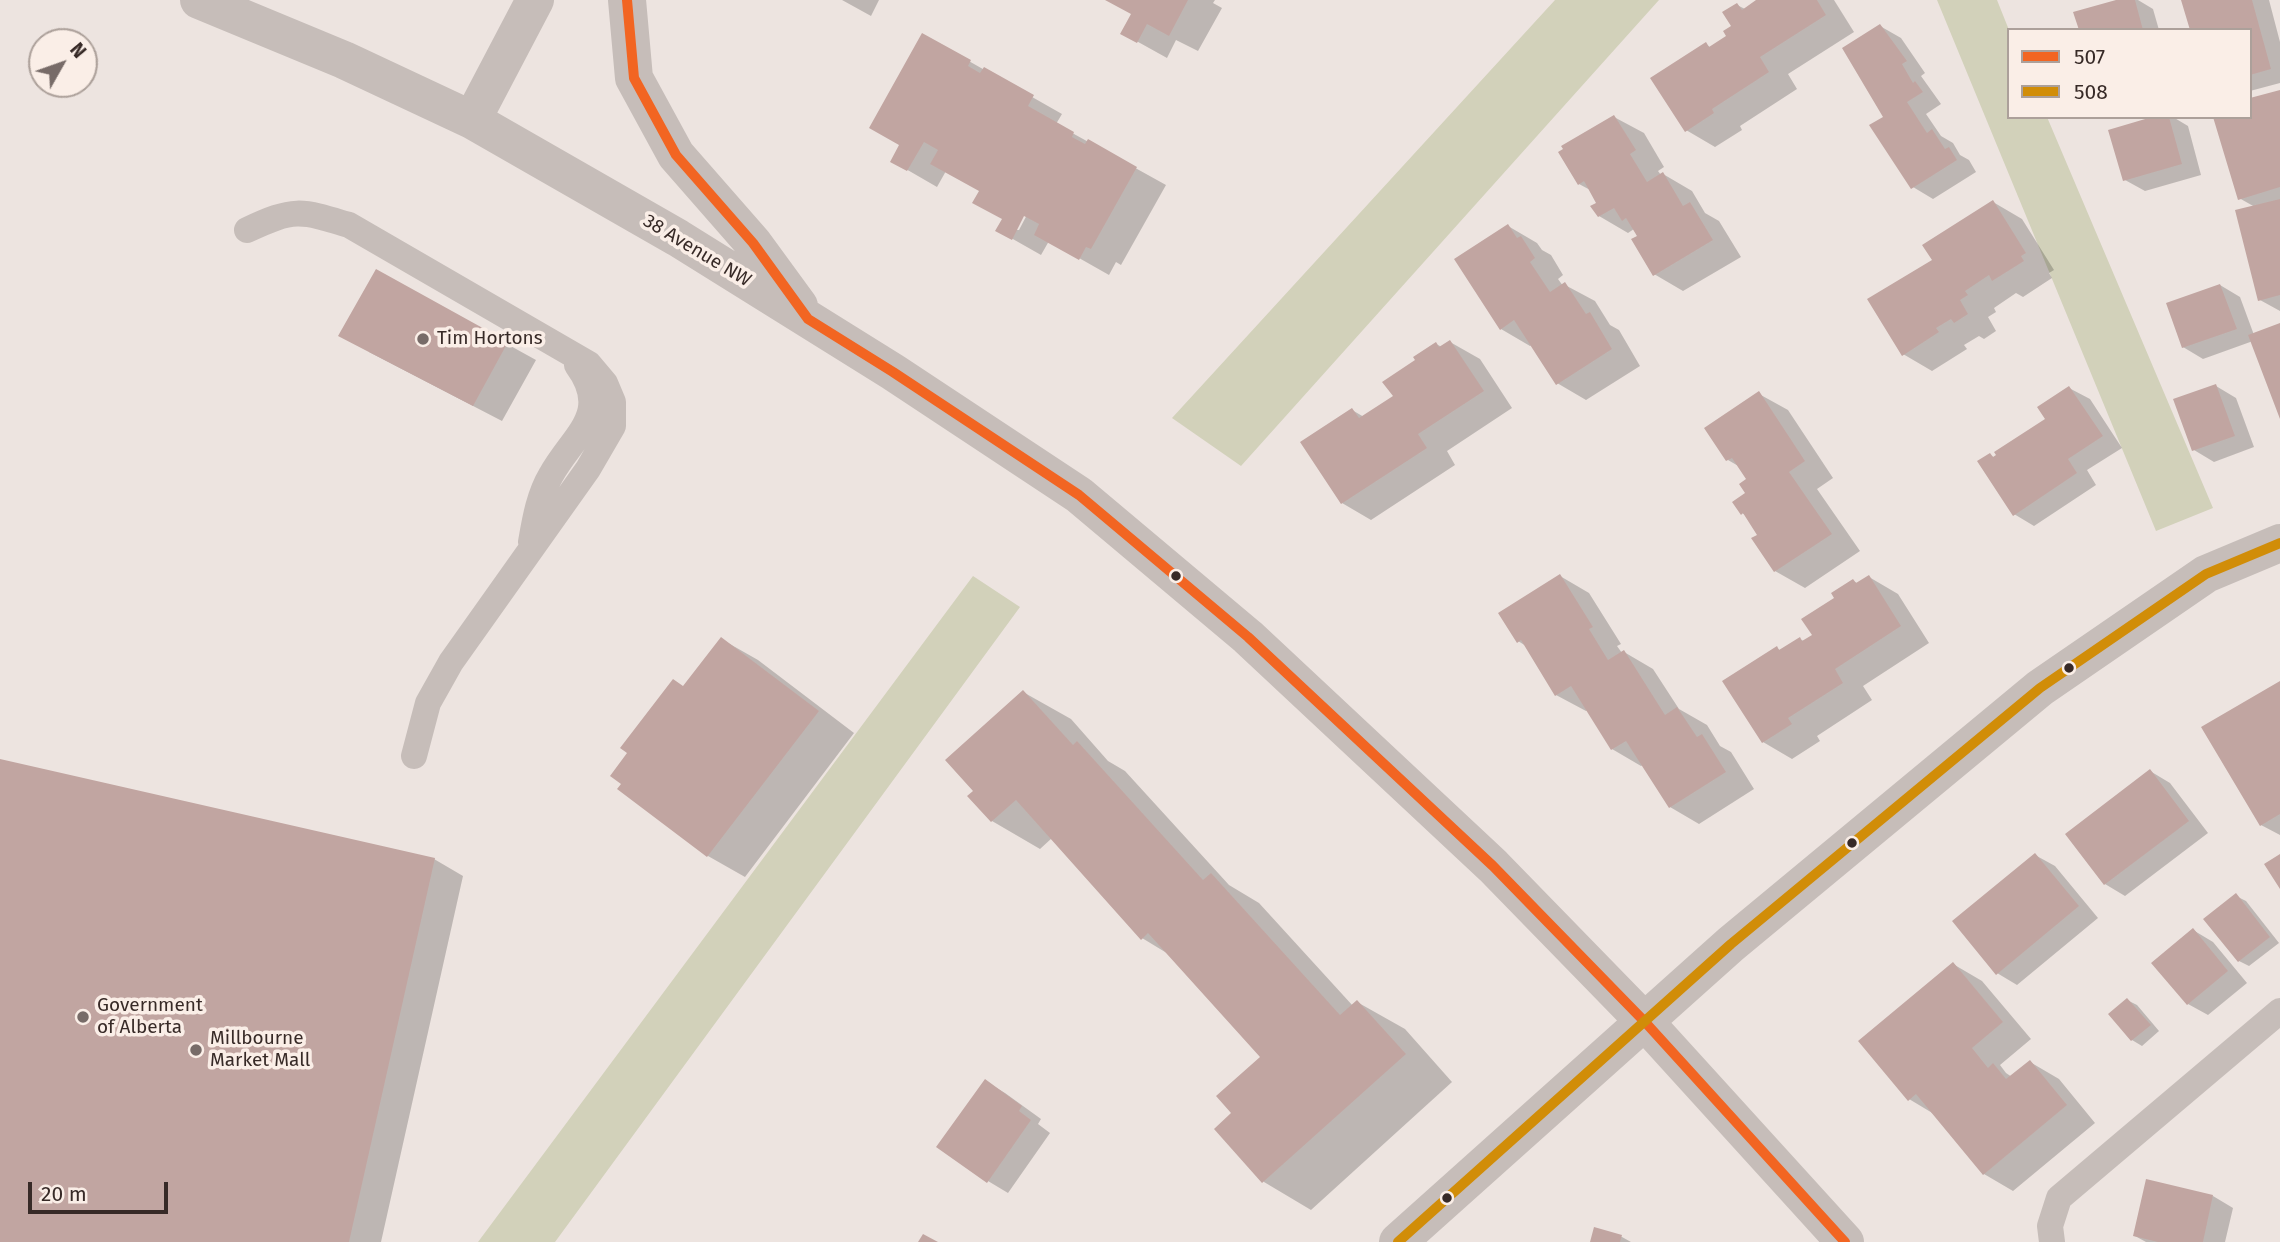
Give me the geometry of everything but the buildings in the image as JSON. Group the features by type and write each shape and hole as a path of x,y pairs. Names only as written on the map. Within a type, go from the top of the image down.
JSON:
{"street":[{"name":"38 Avenue NW","path":"199,0 344,60 472,120 678,238 893,372 1067,487 1248,636 1493,866 1645,1022 1845,1242"},
{"path":"472,120 535,0"},
{"path":"627,0 634,78 676,155 753,243 808,319"},
{"path":"1398,1242 1731,944 2040,688 2206,574 2280,543"}],"lane":[{"path":"247,230 281,215 309,213 349,225 531,330 577,366 587,381 591,394 589,412 581,434 552,472 544,488 528,554 451,662 428,703 414,756"},
{"path":"2052,1242 2050,1226 2059,1198 2280,1011"}],"green space":[{"path":"1555,0 1659,0 1241,466 1172,418"},
{"path":"1937,0 1997,0 2008,28 2007,119 2048,119 2213,508 2156,531"},
{"path":"973,576 1020,607 555,1242 478,1242"}],"transit line":[{"name":"507","path":"627,0 634,78 676,155 753,243 808,319 1079,495 1248,637 1493,866 1645,1022 1845,1242"},
{"name":"508","path":"1398,1242 1731,944 2040,688 2206,574 2280,543"}],"place":[{"name":"Tim Hortons","path":"423,339"},
{"name":"Government of Alberta","path":"83,1017"},
{"name":"Millbourne Market Mall","path":"196,1050"}]}
